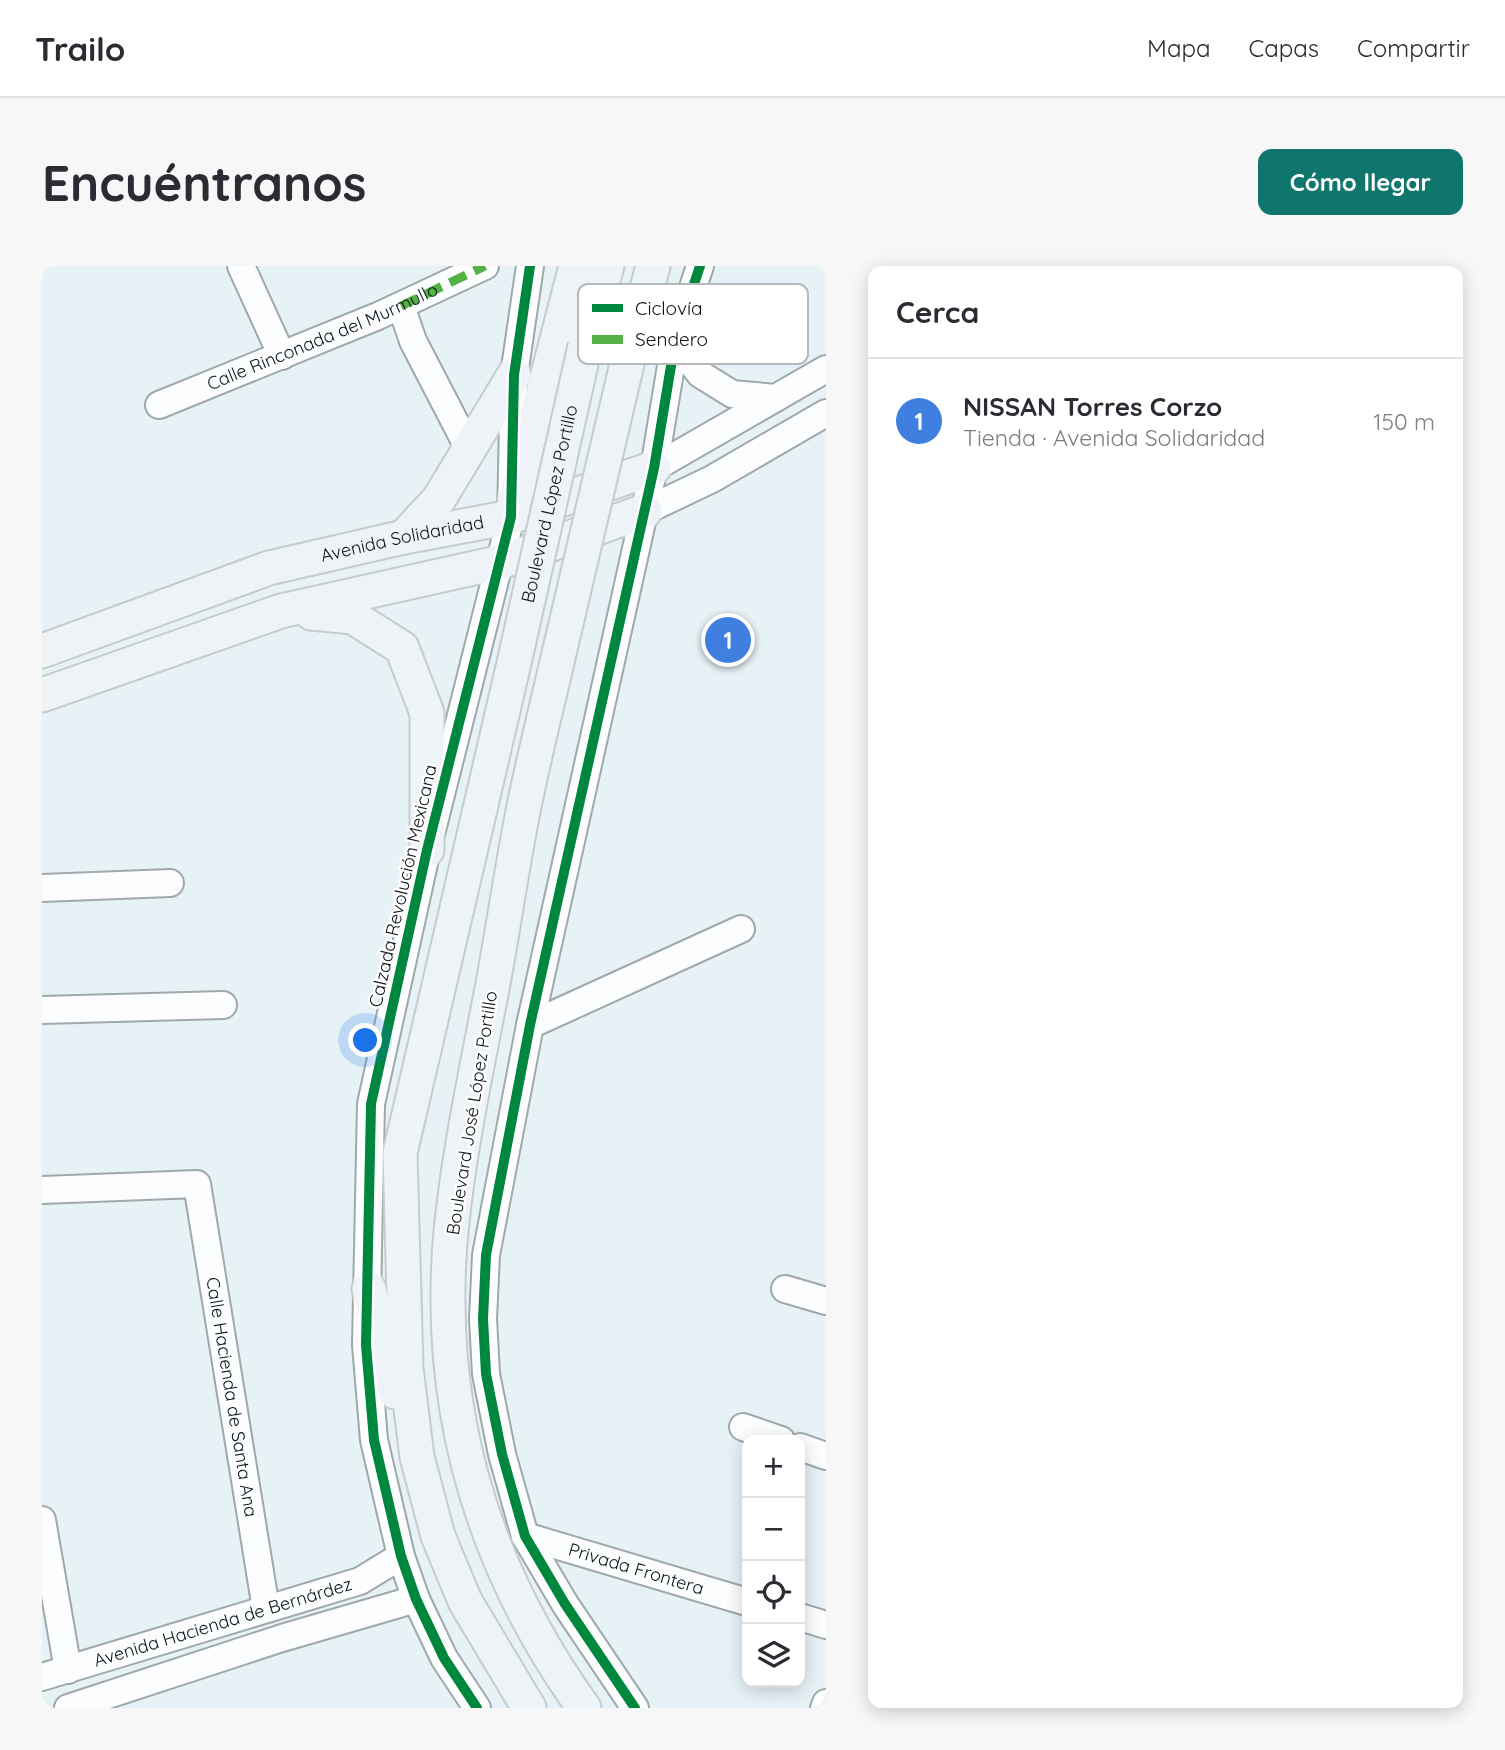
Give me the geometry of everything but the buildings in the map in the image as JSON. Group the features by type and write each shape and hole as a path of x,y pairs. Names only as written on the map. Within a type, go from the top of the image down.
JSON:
{"main road":[{"path":"511,517 576,266"},
{"name":"Boulevard López Portillo","path":"602,284 607,266"},
{"name":"Boulevard José López Portillo","path":"648,284 653,266"},
{"name":"Boulevard López Portillo","path":"417,1457 406,1368 400,1153 581,364"},
{"name":"Boulevard José López Portillo","path":"584,1708 512,1590 478,1506 459,1422 449,1332 451,1231 466,1126 521,822 627,364"},
{"path":"404,537 439,499 470,452 514,375"},
{"name":"Avenida Solidaridad","path":"42,651 269,568 404,537 511,517 654,468"},
{"path":"42,695 281,611 501,562 645,512"},
{"path":"281,611 353,617 402,648 427,713 427,850"},
{"path":"369,1289 385,1359 417,1457 438,1536 465,1601 529,1708"}],"street":[{"path":"241,266 282,356"},
{"name":"Calle Rinconada del Murmullo","path":"159,405 401,306 485,266"},
{"name":"Calzada Revolución Mexicana","path":"477,1708 444,1658 416,1600 401,1556 374,1440 366,1345 371,1104 427,850 511,517 514,375 530,266"},
{"path":"694,284 700,266"},
{"path":"401,306 413,341 450,408 470,452"},
{"path":"635,1708 565,1604 524,1536 502,1454 489,1388 483,1319 486,1255 530,1026 645,512 672,364"},
{"path":"692,364 700,374 732,394 776,398"},
{"name":"Avenida Solidaridad","path":"654,468 826,369"},
{"path":"645,512 712,479 826,413"},
{"path":"42,888 170,883"},
{"path":"530,1026 741,929"},
{"path":"42,1010 223,1005"},
{"name":"Calle Hacienda de Santa Ana","path":"42,1190 197,1184 266,1609"},
{"path":"785,1289 826,1301"},
{"path":"743,1427 766,1435"},
{"path":"805,1449 826,1456"},
{"name":"Privada Frontera","path":"524,1536 742,1601"},
{"path":"43,1538 68,1670"},
{"name":"Avenida Hacienda de Bernárdez","path":"42,1677 360,1581 401,1556"},
{"name":"Avenida Hacienda de Bernárdez","path":"68,1708 282,1638 416,1600"},
{"path":"805,1619 826,1625"}],"marked path":[{"path":"401,306 485,266"}],"cycle path":[{"path":"477,1708 444,1658 416,1599 401,1556 374,1440 366,1345 371,1104 427,850 511,517 514,375 530,266"},
{"path":"694,284 700,266"},
{"path":"635,1708 565,1604 525,1536 502,1454 486,1374 483,1319 486,1255 530,1025 654,468 671,364"}],"place":[{"name":"NISSAN Torres Corzo","path":"728,640"}]}
